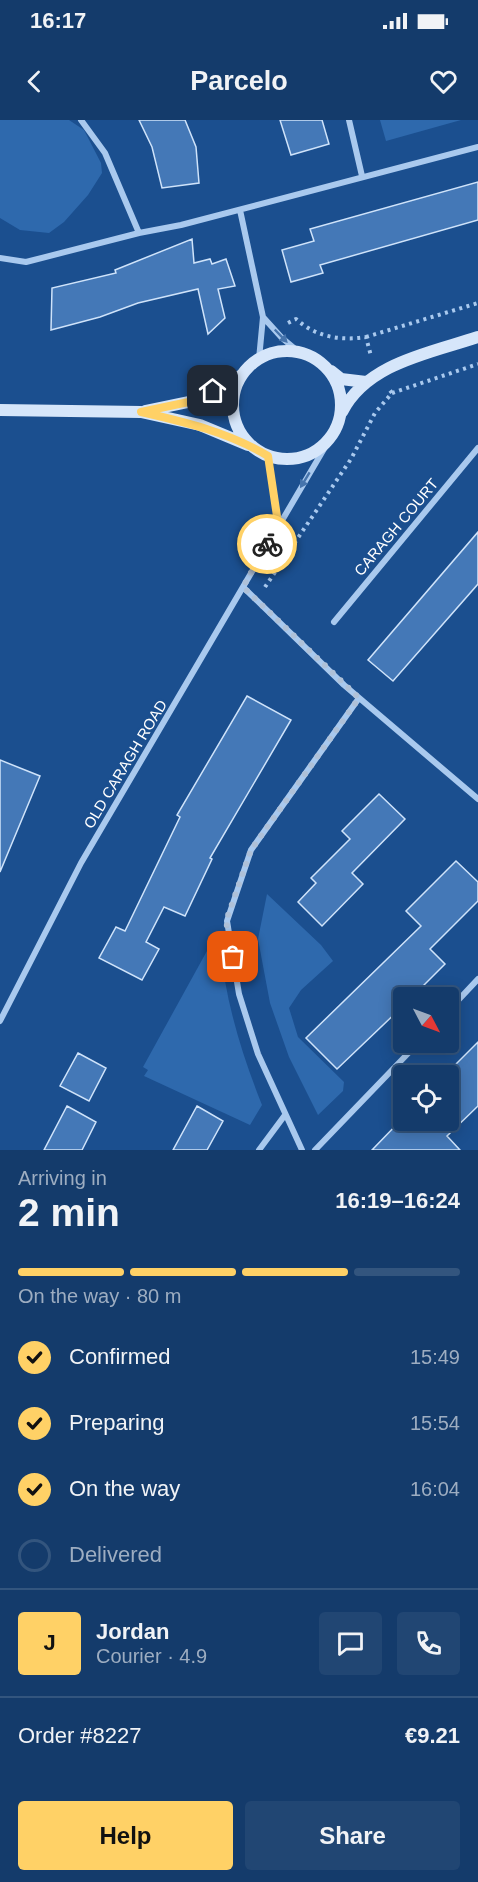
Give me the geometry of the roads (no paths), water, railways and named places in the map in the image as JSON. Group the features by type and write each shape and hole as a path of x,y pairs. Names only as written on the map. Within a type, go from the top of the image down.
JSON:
{"main road":[{"path":"0,410 141,412 200,425 268,456 285,459 303,457 319,449 331,436 350,397 378,372 478,337"},
{"path":"141,412 198,400 243,374 259,359 286,351 300,353 318,361 341,379 366,382"},
{"path":"318,361 329,371 337,385 341,400 340,416"},
{"path":"243,374 233,404 235,420 252,447"}],"street":[{"path":"81,120 94,134 105,153 139,233"},
{"path":"349,120 362,176"},
{"path":"0,258 26,262 240,210 478,147"},
{"path":"240,210 264,317 259,359"},
{"path":"264,317 300,353"},
{"name":"OLD CARAGH ROAD","path":"0,1021 81,863 331,436"},
{"name":"CARAGH COURT","path":"334,622 478,448"},
{"path":"268,456 278,523"},
{"path":"243,587 359,698 478,799"},
{"path":"302,1150 258,1054 239,994 226,921 251,850 359,698"},
{"path":"459,999 478,979"},
{"path":"315,1150 408,1053"},
{"path":"259,1150 285,1115"}]}
